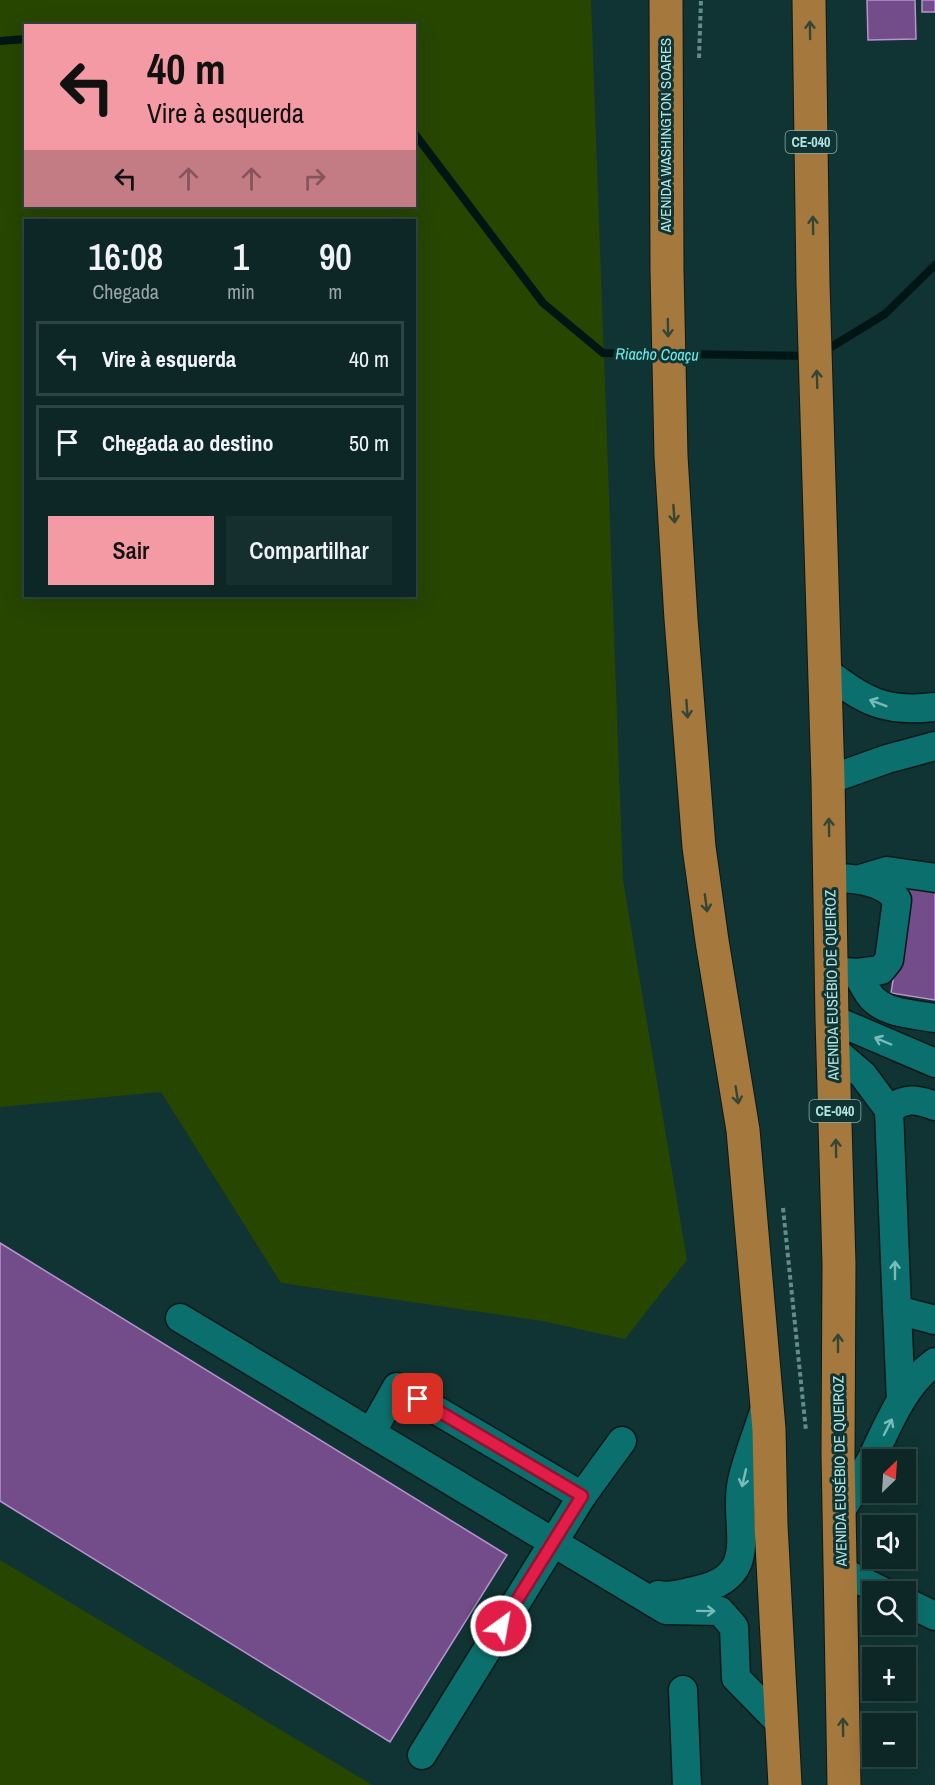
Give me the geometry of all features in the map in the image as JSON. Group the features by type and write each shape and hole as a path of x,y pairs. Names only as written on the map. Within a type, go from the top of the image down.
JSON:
{"highway":[{"name":"AVENIDA WASHINGTON SOARES","path":"666,0 670,456 681,631 699,847 743,1130 767,1402"},
{"name":"AVENIDA EUSÉBIO DE QUEIROZ","path":"809,0 813,284 828,780 845,878 844,972 833,1034 839,1264 839,1514 844,1785"},
{"path":"767,1402 785,1785"}],"street":[{"path":"825,671 855,694 883,706 910,710 935,707"},
{"path":"828,780 887,759 935,746"},
{"path":"845,878 887,871 935,878"},
{"path":"844,972 881,970 889,960 897,900 892,891 845,878"},
{"path":"844,972 880,1005 896,1012 935,1018"},
{"path":"833,1034 935,1063"},
{"path":"833,1034 889,1110 901,1400"},
{"path":"889,1110 898,1102 910,1100 923,1101 935,1106"},
{"path":"897,1310 935,1320"},
{"path":"180,1318 666,1610 720,1611 734,1627 736,1678 782,1725"},
{"path":"839,1514 871,1460 901,1400 918,1376 935,1362"},
{"path":"371,1433 397,1387 582,1496"},
{"path":"632,1590 667,1597 709,1587 732,1573 741,1556 741,1483 767,1402"},
{"path":"422,1755 582,1496 622,1441"},
{"path":"841,1571 862,1581"},
{"path":"916,1607 935,1616"},
{"path":"683,1690 687,1785"}],"green space":[{"path":"0,0 591,0 623,880 687,1260 625,1339 542,1321 281,1283 161,1092 0,1107"},
{"path":"0,1560 372,1785 0,1785"}],"building":[{"path":"867,0 915,0 916,39 868,40"},
{"path":"922,0 935,0 935,12 922,12"},
{"path":"910,874 935,879 935,1000 891,993"},
{"path":"0,1243 507,1555 390,1742 0,1501"}],"waterway":[{"name":"Riacho Coaçu","path":"0,41 24,39"},
{"name":"Riacho Coaçu","path":"416,136 543,303 603,353 662,354"},
{"name":"Riacho Coaçu","path":"823,352 885,314 935,265"},
{"name":"Riacho Coaçu","path":"675,354 809,356"}],"route":[{"path":"418,1399 582,1496 501,1626"}]}
